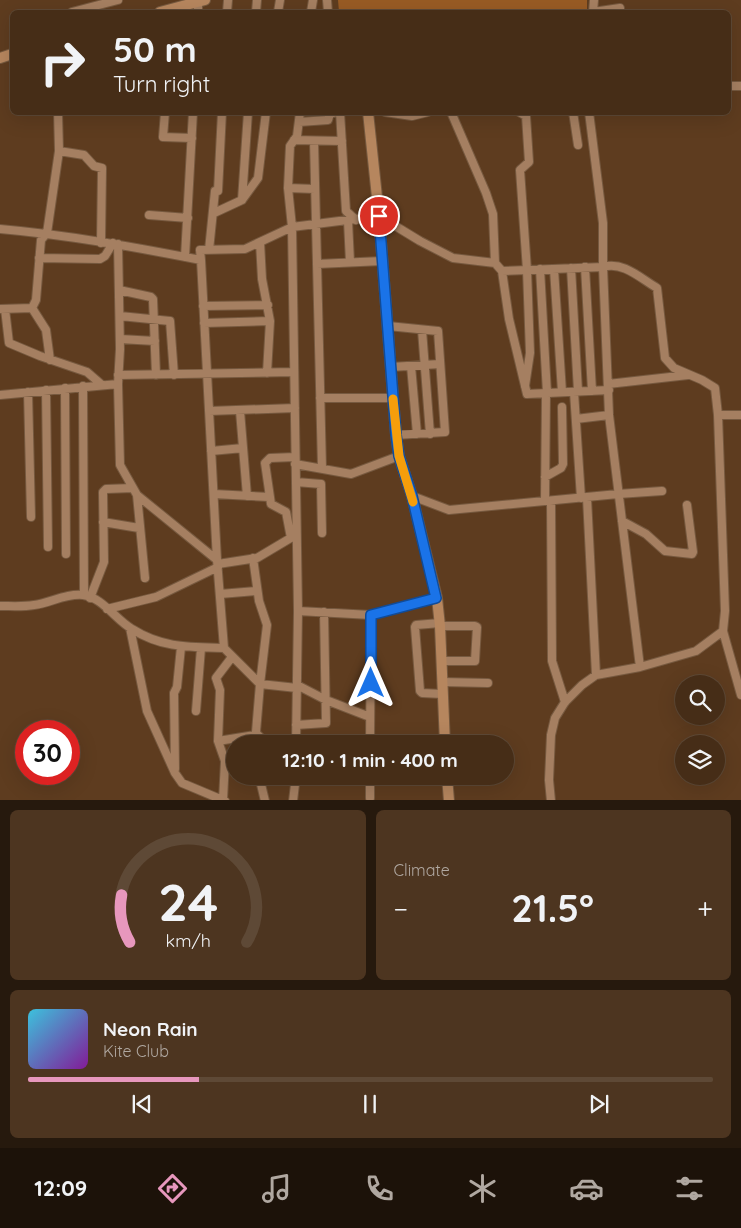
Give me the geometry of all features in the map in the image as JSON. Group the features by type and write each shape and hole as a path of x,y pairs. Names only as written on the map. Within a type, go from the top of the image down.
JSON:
{"street":[{"path":"98,9 118,0"},
{"path":"174,10 201,5"},
{"path":"604,10 620,7"},
{"path":"32,308 36,300 41,240 47,233 58,151 58,115"},
{"path":"165,115 163,136 192,138"},
{"path":"185,257 193,115"},
{"path":"209,250 215,191 218,191 222,115"},
{"path":"242,200 248,115"},
{"path":"214,213 242,200 258,178 266,115"},
{"path":"296,735 298,611 294,536 296,482 292,228 288,188 290,146 297,136 300,115"},
{"path":"299,122 328,120 330,115"},
{"path":"338,115 342,141 346,211 352,220 350,262"},
{"path":"368,115 379,216 396,435 399,456 412,496 436,598 440,624 444,735"},
{"path":"452,115 486,193 493,214 495,263 502,271 509,319 528,394 576,392 689,375"},
{"path":"524,115 526,116 529,162 520,170 527,270 530,352 525,386"},
{"path":"573,115 578,144"},
{"path":"589,115 603,224 602,267 609,415 640,667"},
{"path":"294,140 342,141"},
{"path":"314,141 322,468"},
{"path":"58,151 84,155 94,166 102,168 101,243"},
{"path":"288,188 315,189"},
{"path":"149,215 188,218"},
{"path":"370,718 297,687 260,684 224,648 200,250 245,249 292,228 379,216 420,241 453,258 495,263"},
{"path":"0,229 47,233 201,260"},
{"path":"260,242 262,278 270,320 267,372"},
{"path":"40,258 100,259 116,244"},
{"path":"116,244 120,316 118,379 120,465 135,491 218,564"},
{"path":"317,264 382,261"},
{"path":"502,271 602,267 611,264 622,266 657,288 665,358 674,368 715,388 718,415 726,611 723,631 741,696"},
{"path":"585,267 592,390"},
{"path":"571,268 576,419 584,498 596,675"},
{"path":"540,269 547,393 546,477 552,661 565,702"},
{"path":"554,269 562,392"},
{"path":"119,290 152,298 156,375"},
{"path":"203,306 268,305"},
{"path":"32,308 2,309 9,343 50,360 87,372 102,385"},
{"path":"32,308 46,330 50,360"},
{"path":"542,313 556,312"},
{"path":"120,316 170,322 174,375"},
{"path":"204,323 270,320"},
{"path":"388,326 438,331 445,432 396,435"},
{"path":"422,330 430,434"},
{"path":"120,339 155,341"},
{"path":"391,367 440,364"},
{"path":"411,366 417,434"},
{"path":"0,395 102,385 118,379 156,375 294,372"},
{"path":"83,386 87,596"},
{"path":"65,388 66,554"},
{"path":"46,390 48,547"},
{"path":"28,392 31,517"},
{"path":"320,398 393,398"},
{"path":"546,477 561,468 563,464 562,407"},
{"path":"209,411 294,408"},
{"path":"240,410 247,496"},
{"path":"576,419 609,415"},
{"path":"718,415 741,415"},
{"path":"211,451 243,448"},
{"path":"294,536 285,511 271,505 266,461 270,458 295,460 351,474 399,456"},
{"path":"296,482 322,484 322,534"},
{"path":"87,596 104,562 103,492 106,490 135,491"},
{"path":"135,491 145,578"},
{"path":"412,496 449,510 618,494 662,492"},
{"path":"214,494 269,497"},
{"path":"622,522 647,535 665,551 692,554 687,505"},
{"path":"102,522 140,528"},
{"path":"107,609 156,598 218,564 254,558 294,536"},
{"path":"218,741 256,734 267,624 259,604 254,558"},
{"path":"220,594 257,591"},
{"path":"0,606 34,606 77,595 87,596 95,599 130,628 153,640 181,647 224,648"},
{"path":"298,611 371,615 436,598"},
{"path":"296,725 326,723 324,612"},
{"path":"370,735 371,615"},
{"path":"442,661 475,661 477,627 440,624 416,625 420,691 422,693 442,694"},
{"path":"130,628 147,710 175,773 182,783 224,800 225,758 218,741 220,690 216,678 232,657"},
{"path":"551,800 549,780 551,735 555,718 565,702 582,685 596,675 640,667 696,652 723,631"},
{"path":"175,773 174,693 177,687 181,647"},
{"path":"196,711 201,648"},
{"path":"442,682 488,683"},
{"path":"261,785 265,800"},
{"path":"293,800 295,785"},
{"path":"370,785 370,798"},
{"path":"448,785 449,800"}],"shaded area":[{"path":"338,0 587,0 587,10 339,10"}],"slow traffic":[{"path":"393,399 399,456 413,502"}],"route":[{"path":"371,683 371,615 436,598 412,496 399,456 379,216"}]}
